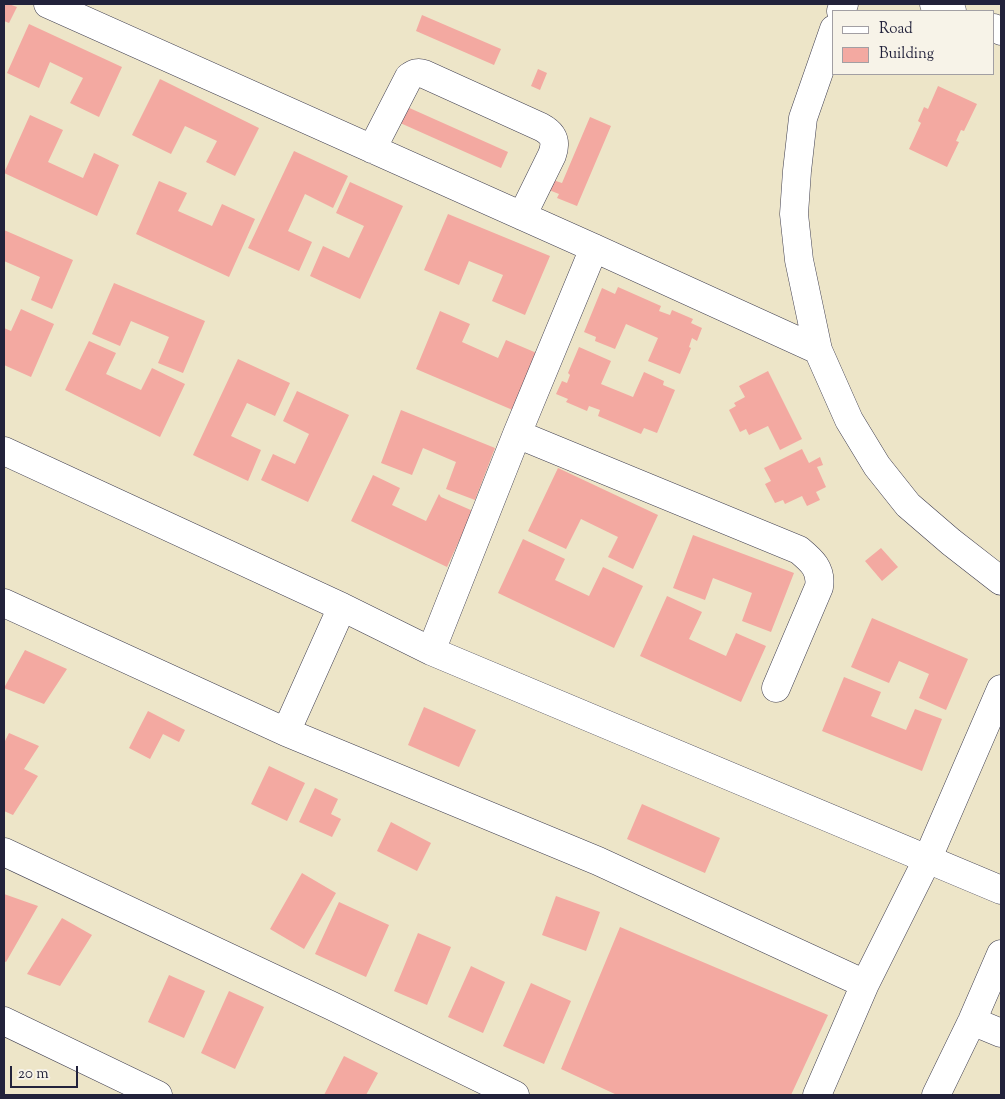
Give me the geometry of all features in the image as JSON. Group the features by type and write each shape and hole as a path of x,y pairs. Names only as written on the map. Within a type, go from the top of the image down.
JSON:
{"street":[{"path":"934,4 949,10"},
{"path":"59,6 818,350"},
{"path":"832,35 803,118 796,171 794,214 800,260 818,350 849,420 877,466 892,486 908,506 950,542 1001,581"},
{"path":"372,149 409,77 419,73 433,78 541,127 554,138 555,147 552,155 522,216"},
{"path":"431,651 517,434 594,248"},
{"path":"517,434 799,550 809,559 815,565 819,574 819,586 776,688"},
{"path":"4,451 342,606 431,651 1001,890"},
{"path":"4,603 286,732 598,861 864,984"},
{"path":"286,732 342,606"},
{"path":"817,1095 864,984 927,860 1001,689"},
{"path":"4,852 323,1002 515,1095"},
{"path":"936,1095 972,1021 1001,954"},
{"path":"4,1021 158,1095"},
{"path":"972,1021 1001,1033"}],"building":[{"path":"4,4 17,7 9,23 4,21"},
{"path":"422,15 501,49 494,65 416,31"},
{"path":"29,24 122,67 99,117 70,103 83,78 50,62 39,88 7,73"},
{"path":"538,69 547,73 540,90 531,86"},
{"path":"160,79 259,128 235,176 206,162 217,141 185,126 171,154 132,135"},
{"path":"938,86 977,104 964,131 961,130 956,141 959,142 947,167 909,149 921,123 918,121 924,107 928,109"},
{"path":"405,106 508,152 501,168 398,122"},
{"path":"30,115 63,130 48,162 83,178 94,153 119,165 97,216 4,173"},
{"path":"590,117 611,126 577,206 557,198 559,194 549,190 553,180 562,183"},
{"path":"294,151 348,176 333,208 305,194 288,231 312,242 299,271 248,248"},
{"path":"159,181 187,193 178,211 212,226 222,204 255,219 229,277 136,234"},
{"path":"350,182 403,206 360,299 310,276 323,246 349,258 364,226 336,213"},
{"path":"448,214 550,256 525,315 492,301 503,275 469,261 459,285 424,270"},
{"path":"4,230 73,260 52,309 31,300 40,277 4,261"},
{"path":"114,283 205,321 183,373 158,363 169,337 131,321 120,346 92,334"},
{"path":"618,287 661,306 659,311 670,315 672,310 693,319 691,323 702,328 697,341 692,338 689,347 691,348 680,374 648,361 658,338 626,324 615,349 595,341 596,337 584,332 602,288 615,294"},
{"path":"21,309 54,324 31,377 4,365 4,328 11,331"},
{"path":"440,311 470,324 462,342 498,358 506,340 539,354 515,411 416,369"},
{"path":"89,341 116,353 106,374 141,390 152,368 185,384 160,437 65,390"},
{"path":"579,347 611,361 601,384 633,397 644,372 664,381 663,385 675,390 657,433 644,428 641,434 598,416 600,410 589,406 587,411 566,402 568,399 556,394 562,381 567,383 570,375 568,373"},
{"path":"238,359 290,383 275,416 247,403 231,436 261,450 248,481 193,455"},
{"path":"768,371 802,439 780,450 768,426 749,435 746,429 740,432 729,410 736,406 734,403 745,397 739,386"},
{"path":"297,391 349,415 308,502 261,480 273,454 295,464 309,434 283,421"},
{"path":"401,410 495,448 475,500 446,489 456,462 423,448 412,475 381,463"},
{"path":"802,449 809,463 820,457 823,465 817,467 826,487 816,492 820,500 807,506 802,496 785,504 783,500 775,503 765,484 771,481 764,468"},
{"path":"558,468 658,515 633,569 608,557 618,537 581,519 566,549 528,531"},
{"path":"373,475 400,488 392,505 426,521 439,494 441,497 473,511 447,567 351,521"},
{"path":"693,535 794,573 771,632 742,621 752,593 713,578 705,600 673,588"},
{"path":"523,539 565,559 555,580 589,596 603,567 643,586 614,648 498,593"},
{"path":"881,548 898,567 882,581 865,561"},
{"path":"667,596 702,612 689,639 726,656 736,633 766,646 741,702 640,656"},
{"path":"872,618 968,659 946,710 919,698 929,674 899,661 889,683 851,667"},
{"path":"25,650 67,669 44,704 4,688"},
{"path":"844,677 881,692 871,716 906,730 915,709 942,719 922,771 822,731"},
{"path":"424,707 476,730 459,767 408,745"},
{"path":"148,711 185,730 179,742 163,734 150,759 129,748"},
{"path":"9,733 39,746 24,769 38,776 13,815 4,811 4,743"},
{"path":"269,766 305,783 287,821 251,804"},
{"path":"315,788 338,799 331,814 341,819 332,837 299,822"},
{"path":"642,804 720,838 705,873 627,839"},
{"path":"391,822 431,843 417,871 377,851"},
{"path":"302,873 336,893 304,949 270,929"},
{"path":"4,894 38,906 6,962 4,961"},
{"path":"556,896 600,912 586,951 542,935"},
{"path":"339,902 389,925 366,977 315,954"},
{"path":"62,918 92,935 60,986 27,974"},
{"path":"620,927 828,1015 791,1095 617,1095 561,1069"},
{"path":"418,933 451,947 427,1005 394,991"},
{"path":"471,966 505,982 483,1033 448,1017"},
{"path":"169,975 205,991 184,1038 148,1022"},
{"path":"531,983 571,1001 544,1064 503,1046"},
{"path":"229,991 264,1007 235,1069 201,1053"},
{"path":"344,1056 378,1073 366,1095 324,1095"}]}
